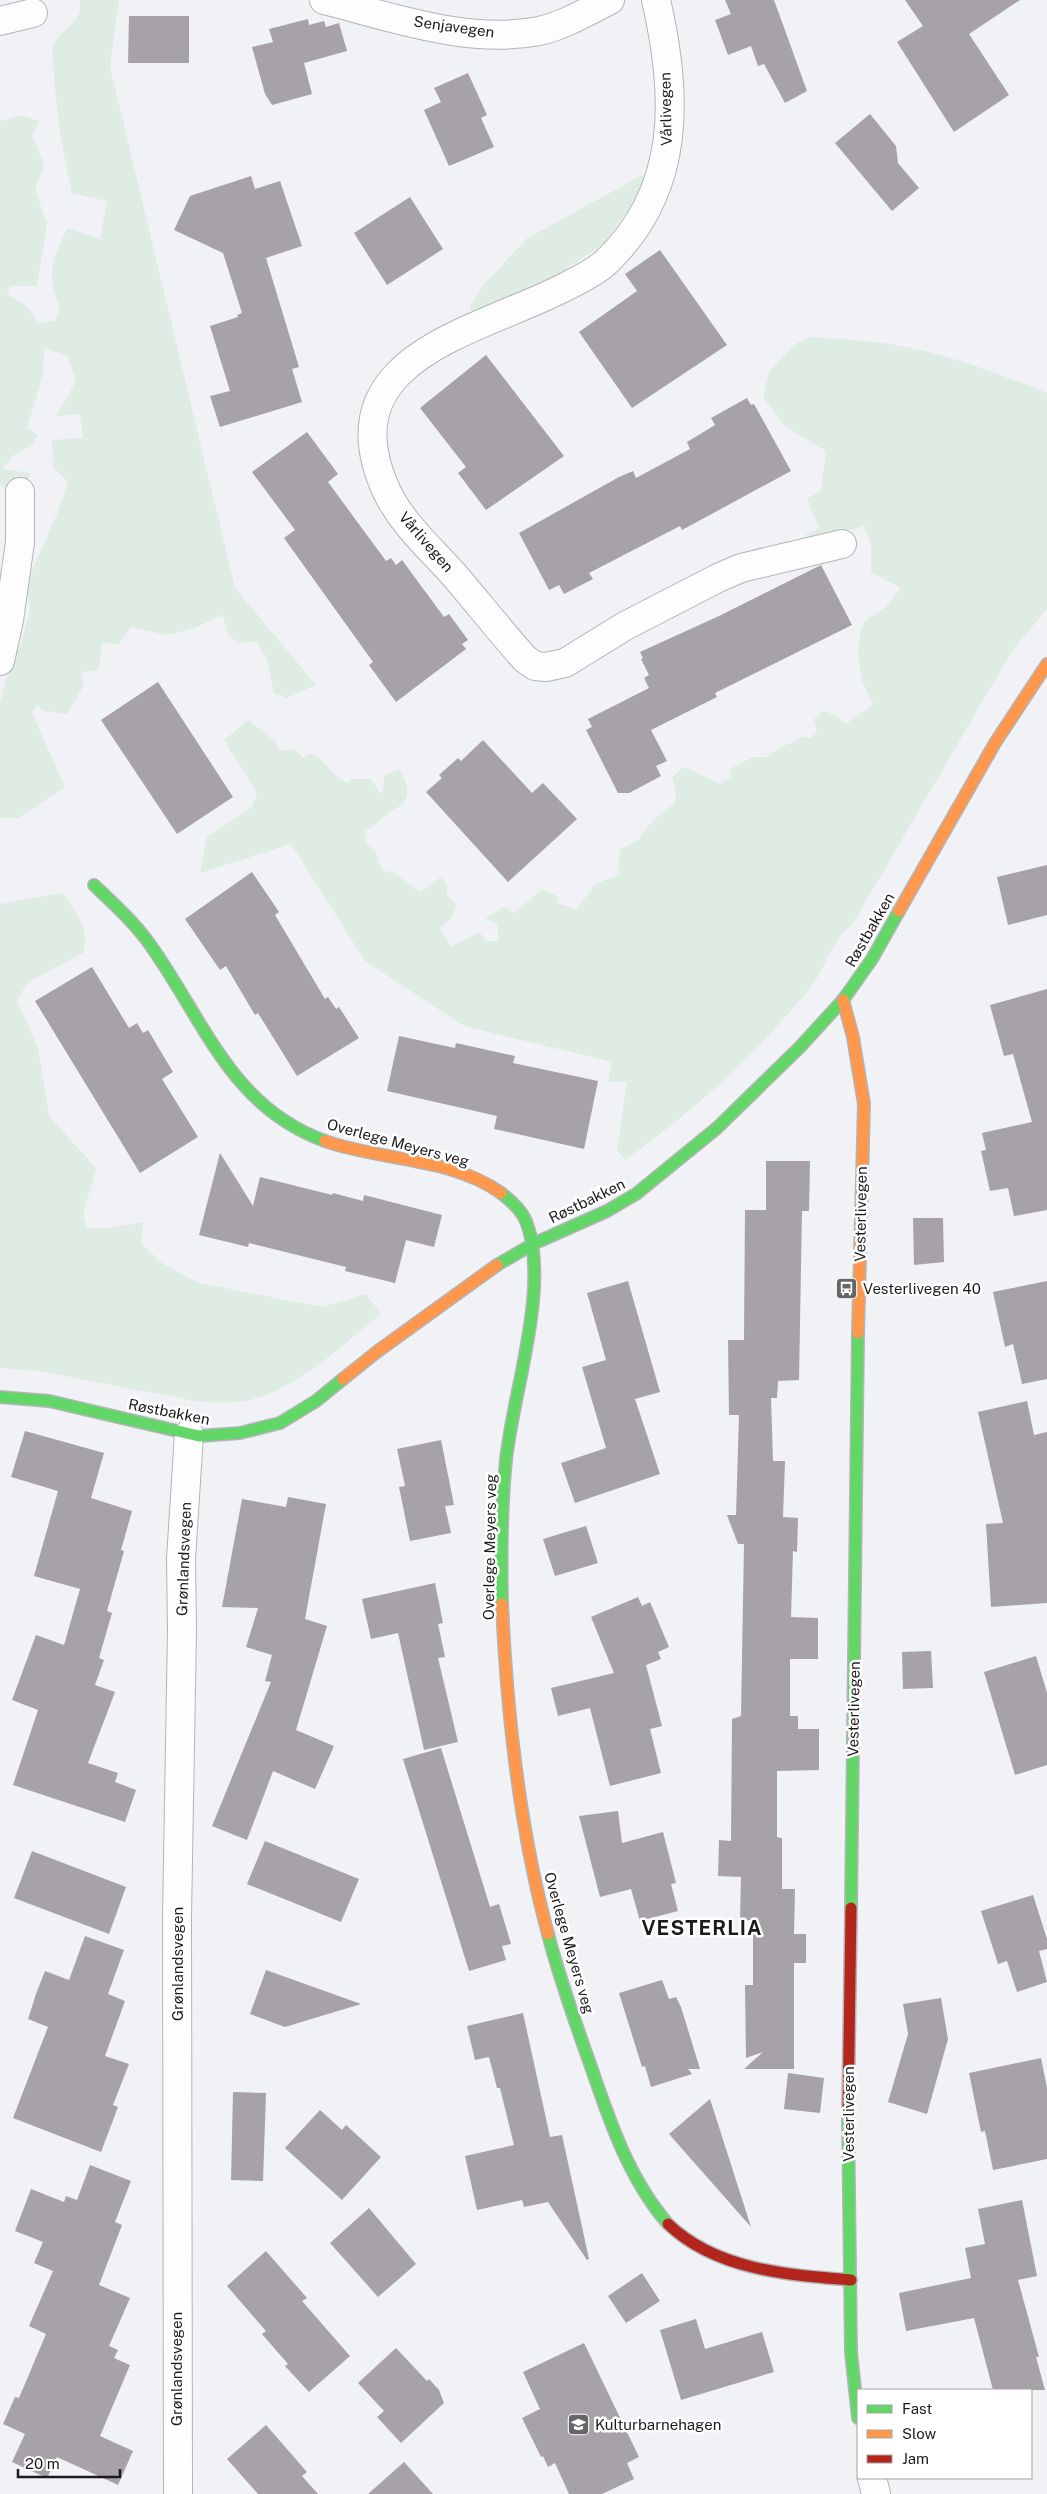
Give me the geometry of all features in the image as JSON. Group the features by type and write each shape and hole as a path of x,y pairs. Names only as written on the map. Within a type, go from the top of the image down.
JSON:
{"street":[{"name":"Senjavegen","path":"324,0 431,26 502,34 540,31 610,0"},
{"name":"Vårlivegen","path":"656,0 667,76 670,126 662,175 651,202 626,239 604,264 542,300 451,338 415,358 400,370 381,394 374,416 373,438 379,471 387,492 404,520 518,651 535,666 546,667 565,663 689,591 741,568 842,544"},
{"path":"0,21 33,13"},
{"path":"0,661 9,620 20,542 20,492"},
{"name":"Røstbakken","path":"0,1397 49,1401 189,1434 216,1436 240,1433 280,1423 296,1415 450,1298 533,1244 620,1204 691,1151 800,1048 843,1000 872,959 990,751 1047,664"},
{"name":"Overlege Meyers veg","path":"94,885 127,916 151,945 233,1073 266,1110 280,1120 320,1139 344,1147 444,1168 494,1188 513,1202 524,1218 533,1244 532,1302 506,1458 502,1580 504,1643 513,1740 533,1873 551,1945 580,2037 623,2149 648,2199 667,2224 686,2240 705,2251 730,2260 765,2270 852,2280"},
{"name":"Vesterlivegen","path":"843,1000 854,1037 864,1104 857,1376 848,2143 852,2280 851,2352 857,2409"},
{"name":"Grønlandsvegen","path":"178,2494 177,1917 182,1630 181,1559 189,1434"},
{"path":"872,2479 876,2494"}],"shaded area":[{"path":"79,0 119,0 110,67 235,588 316,685 287,698 274,693 267,659 256,641 238,644 227,632 223,615 189,630 166,635 131,627 119,644 102,643 99,669 81,673 84,685 67,714 43,711 38,705 32,713 65,787 19,818 0,818 0,702 13,654 20,648 30,610 27,581 57,514 68,482 54,469 52,440 83,438 80,414 56,416 76,381 68,356 44,348 43,374 27,428 38,435 32,446 15,454 3,469 30,473 27,489 13,484 3,489 0,484 0,121 21,115 39,121 32,134 44,165 35,190 47,223 37,286 10,286 7,294 28,307 38,323 55,321 60,307 55,295 52,275 55,258 62,239 67,228 100,239 107,201 72,193 63,149 52,51 60,35 78,15 80,8"},
{"path":"648,172 640,195 603,244 547,282 475,312 469,308 482,287 526,239"},
{"path":"811,337 868,341 940,355 1002,375 1047,393 1047,609 1016,646 852,925 846,929 836,942 811,987 761,1044 724,1080 686,1113 625,1160 617,1150 627,1082 608,1081 612,1062 464,1026 365,961 291,844 200,873 207,837 252,807 257,793 224,740 248,720 276,742 280,751 295,749 303,758 310,753 316,756 341,780 347,783 352,779 371,779 379,792 383,793 384,776 399,769 407,786 406,799 400,806 365,831 366,843 376,853 379,864 385,871 394,873 420,892 441,877 448,886 446,894 456,905 452,918 440,928 451,947 479,932 487,941 499,941 497,924 485,918 504,907 514,913 542,889 557,896 559,904 577,909 595,884 621,874 617,868 621,849 638,840 653,820 675,803 676,790 672,777 684,767 720,784 731,777 730,769 753,757 767,757 777,749 804,737 811,738 817,732 814,719 823,711 836,715 846,724 873,704 862,681 858,651 861,628 866,620 885,608 901,588 871,572 871,544 864,526 841,532 819,542 805,535 819,528 807,499 821,490 826,451 786,427 763,397 769,372 795,344"},
{"path":"63,893 77,914 83,929 85,944 83,953 28,982 17,1000 38,1048 49,1116 96,1168 83,1215 87,1228 107,1228 143,1222 141,1243 163,1264 199,1283 323,1307 366,1294 381,1314 319,1364 285,1387 267,1395 236,1402 195,1401 39,1371 0,1368 0,904"}],"building":[{"path":"725,0 774,0 807,91 785,103 764,64 758,66 751,46 728,55 715,20 731,14"},
{"path":"905,0 1020,0 969,34 1009,95 954,132 897,42 923,26"},
{"path":"129,16 189,16 189,63 128,63"},
{"path":"308,19 309,25 324,21 326,27 339,23 347,51 304,63 312,94 272,105 265,94 252,47 273,42 269,29"},
{"path":"468,73 487,115 481,118 494,147 449,166 424,110 441,102 434,88"},
{"path":"870,114 896,146 898,163 919,188 892,211 835,143"},
{"path":"251,176 255,189 280,181 302,246 266,258 299,367 292,369 302,402 220,427 210,396 230,391 210,326 238,317 237,315 242,313 223,253 174,230 190,196"},
{"path":"410,197 443,249 387,285 354,233"},
{"path":"660,250 727,345 632,408 579,332 637,291 625,274"},
{"path":"486,355 564,456 486,510 458,473 466,467 420,408"},
{"path":"747,398 751,405 754,404 791,471 682,530 680,526 589,573 593,579 564,594 559,585 549,590 519,533 619,477 633,471 636,478 690,449 687,442 715,425 711,418"},
{"path":"307,432 338,474 328,482 386,561 391,558 396,565 402,560 444,617 449,614 468,640 462,644 466,649 396,702 369,665 373,662 284,538 295,530 252,472"},
{"path":"821,565 852,625 715,693 717,697 651,730 667,761 656,766 661,776 629,793 618,793 586,730 592,727 588,719 649,688 644,678 649,675 641,659 643,658 640,652 719,616"},
{"path":"158,682 233,797 177,834 101,720"},
{"path":"483,740 532,793 543,783 577,819 508,882 426,792 442,778 439,775 458,758 461,761"},
{"path":"1047,865 1047,915 1008,925 997,877"},
{"path":"252,872 279,912 275,915 325,999 328,997 336,1009 339,1007 359,1038 297,1076 258,1013 255,1015 226,966 220,970 185,919"},
{"path":"92,967 129,1028 137,1023 143,1033 148,1030 173,1072 162,1079 198,1137 140,1173 35,1001"},
{"path":"1047,989 1047,1210 1014,1216 1008,1188 990,1191 981,1151 986,1150 982,1133 1032,1122 1013,1054 1004,1056 990,1005"},
{"path":"399,1036 455,1048 456,1043 515,1056 513,1063 598,1081 584,1149 494,1129 497,1116 387,1091"},
{"path":"220,1153 253,1206 260,1177 363,1201 364,1195 442,1215 434,1247 406,1240 395,1283 345,1271 346,1267 249,1243 248,1247 199,1235"},
{"path":"766,1161 810,1161 809,1211 802,1211 799,1380 778,1381 777,1398 771,1398 773,1461 785,1461 783,1517 798,1518 797,1552 793,1551 791,1617 818,1618 818,1659 790,1659 790,1716 798,1716 798,1729 819,1729 819,1770 777,1771 777,1837 782,1838 782,1889 795,1889 794,1934 806,1934 806,1963 794,1963 794,2069 744,2069 763,2052 746,2058 745,1985 753,1985 753,1920 740,1920 741,1877 718,1876 719,1840 731,1841 732,1719 741,1716 744,1544 738,1544 727,1515 736,1515 739,1415 729,1415 728,1340 744,1340 745,1210 766,1210"},
{"path":"913,1218 943,1218 944,1262 914,1265"},
{"path":"628,1281 660,1392 635,1399 660,1474 575,1503 561,1463 606,1448 582,1367 606,1360 587,1293"},
{"path":"1047,1281 1047,1379 1022,1384 1013,1344 1005,1347 993,1292"},
{"path":"1027,1401 1034,1435 1047,1432 1047,1603 991,1607 986,1524 1003,1523 978,1412"},
{"path":"25,1431 104,1453 91,1498 132,1511 121,1550 124,1551 107,1611 112,1613 99,1658 104,1660 95,1685 115,1692 88,1763 118,1773 115,1782 136,1790 125,1822 13,1785 38,1710 12,1700 36,1635 64,1645 80,1589 34,1576 58,1491 11,1477"},
{"path":"441,1440 454,1505 445,1506 451,1533 410,1541 399,1487 405,1486 397,1449"},
{"path":"288,1497 326,1504 305,1619 327,1626 296,1730 334,1746 315,1789 273,1771 247,1840 212,1826 271,1682 265,1681 272,1655 246,1647 258,1608 222,1607 242,1499 286,1507"},
{"path":"586,1526 598,1563 555,1576 543,1539"},
{"path":"435,1583 443,1623 438,1624 445,1657 438,1658 458,1742 424,1750 398,1633 371,1639 362,1599"},
{"path":"638,1597 642,1606 650,1602 669,1647 658,1652 661,1659 646,1665 662,1726 650,1729 661,1773 610,1786 590,1708 558,1716 551,1688 614,1673 591,1617"},
{"path":"931,1651 933,1688 903,1689 902,1652"},
{"path":"1036,1656 1047,1693 1047,1765 1015,1775 984,1672"},
{"path":"441,1748 490,1907 499,1904 511,1944 502,1946 506,1960 469,1971 403,1759"},
{"path":"618,1811 622,1843 663,1832 676,1883 671,1884 678,1911 640,1921 631,1889 600,1897 579,1816"},
{"path":"265,1841 359,1879 341,1922 247,1884"},
{"path":"32,1851 126,1887 109,1934 14,1898"},
{"path":"1033,1895 1047,1939 1047,1949 1039,1951 1047,1982 1017,1992 1007,1961 998,1964 981,1911"},
{"path":"85,1936 124,1950 108,1994 125,2001 105,2056 129,2064 113,2105 118,2107 101,2152 13,2118 48,2027 28,2019 45,1971 69,1980"},
{"path":"266,1970 361,2004 285,2027 250,2014"},
{"path":"662,1980 669,1999 676,1997 681,2007 700,2069 688,2069 692,2074 651,2087 645,2066 642,2067 619,1993"},
{"path":"941,1998 948,2039 927,2114 888,2102 908,2034 903,2004"},
{"path":"523,2013 550,2137 562,2135 589,2259 587,2260 548,2202 524,2207 522,2200 477,2210 465,2156 514,2145 500,2088 497,2088 489,2057 475,2060 467,2026"},
{"path":"1041,2058 1047,2088 1047,2159 993,2170 985,2131 981,2132 969,2073"},
{"path":"788,2073 824,2078 820,2113 784,2109"},
{"path":"233,2092 266,2093 263,2181 231,2180"},
{"path":"710,2099 751,2227 669,2134"},
{"path":"320,2110 342,2130 346,2125 381,2157 342,2200 285,2148"},
{"path":"90,2165 131,2181 115,2222 122,2225 99,2285 130,2298 109,2346 118,2350 114,2358 130,2365 100,2436 133,2451 118,2485 57,2457 47,2478 12,2462 25,2434 3,2424 15,2397 19,2398 46,2334 29,2326 53,2271 34,2263 43,2242 15,2231 31,2189 64,2202 66,2196 77,2200"},
{"path":"1022,2200 1037,2276 1018,2280 1039,2357 1036,2357 1045,2390 993,2389 974,2318 906,2331 899,2293 971,2278 965,2248 985,2244 978,2209"},
{"path":"369,2208 416,2264 378,2297 330,2243"},
{"path":"266,2251 307,2298 302,2301 350,2356 309,2392 285,2366 288,2364 262,2334 266,2331 227,2286"},
{"path":"642,2273 660,2301 626,2323 608,2296"},
{"path":"696,2319 705,2349 762,2332 774,2372 681,2400 660,2330"},
{"path":"584,2343 639,2457 627,2463 634,2479 602,2494 569,2494 555,2463 548,2467 522,2418 540,2409 523,2372"},
{"path":"396,2348 427,2381 429,2379 439,2390 444,2403 401,2443 377,2417 384,2411 358,2383"},
{"path":"266,2425 307,2472 302,2476 318,2494 258,2494 227,2459"},
{"path":"404,2462 433,2494 368,2494"}],"traffic: fast":[{"path":"94,885 124,914 151,946 205,1032 243,1084 266,1107 293,1126 325,1141"},
{"path":"497,1265 533,1244 607,1211 636,1194 717,1128 800,1047 843,1000 872,959 899,911"},
{"path":"501,1193 512,1202 526,1221 533,1247 534,1276 533,1307 506,1460 503,1496 502,1604"},
{"path":"851,1908 858,1333"},
{"path":"0,1397 49,1401 199,1436 240,1433 280,1423 316,1401 343,1379"},
{"path":"548,1934 567,1998 612,2126 631,2168 654,2206 668,2224"},
{"path":"848,2115 851,2352 857,2409"}],"traffic: slow":[{"path":"899,911 995,743 1047,664"},
{"path":"843,1000 853,1037 864,1104 858,1333"},
{"path":"325,1141 347,1148 460,1172 481,1181 501,1193"},
{"path":"343,1379 378,1351 497,1265"},
{"path":"502,1604 507,1687 516,1770 529,1853 548,1934"}],"traffic: jam":[{"path":"848,2115 851,1908"},
{"path":"668,2224 687,2239 730,2261 803,2276 851,2280"}],"place":[{"name":"Vesterlivegen 40","path":"847,1289"},
{"name":"Kulturbarnehagen","path":"579,2425"}],"district":[{"name":"VESTERLIA","path":"702,1928"}]}
